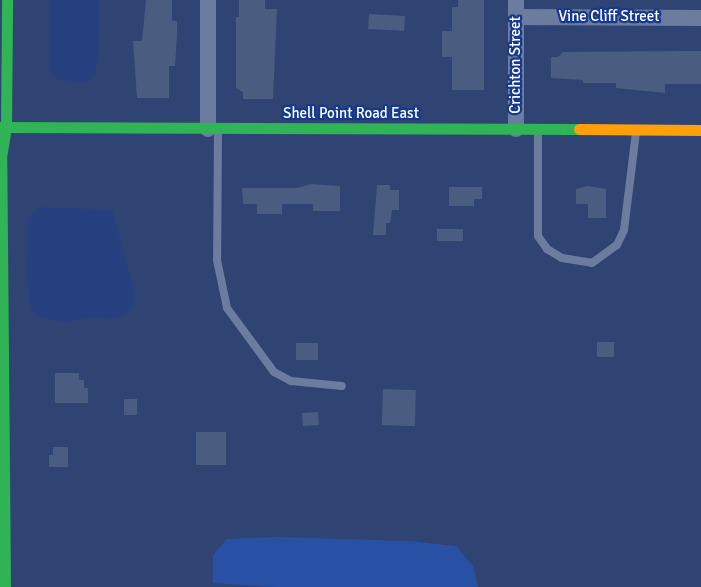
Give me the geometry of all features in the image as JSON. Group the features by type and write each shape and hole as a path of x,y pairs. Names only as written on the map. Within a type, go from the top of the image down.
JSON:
{"street":[{"path":"3,581 2,158 7,0"},
{"path":"208,0 213,129"},
{"name":"Crichton Street","path":"516,0 516,130"},
{"name":"Vine Cliff Street","path":"516,17 701,18"},
{"name":"Shell Point Road East","path":"3,127 701,130"}],"lane":[{"path":"213,129 217,260 227,308 274,372 291,381 342,386"},
{"path":"538,130 538,236 547,249 562,258 592,264 617,245 624,230 636,130"}],"shaded area":[{"path":"49,0 99,0 98,56 95,75 88,82 59,80 49,70"},
{"path":"40,207 112,210 135,293 132,309 126,315 111,319 94,317 64,322 40,317 31,309 27,277 28,221 32,212"},
{"path":"277,537 408,541 456,546 473,566 478,587 274,587 213,583 213,555 227,539"}],"building":[{"path":"146,0 172,0 172,21 177,21 175,66 169,66 169,98 137,98 133,41 142,41"},
{"path":"239,0 265,0 265,9 277,9 273,99 243,99 243,92 236,88 236,17 239,17"},
{"path":"458,0 484,0 484,90 452,90 452,57 442,57 442,31 452,31 452,7 458,7"},
{"path":"369,14 405,16 404,31 368,29"},
{"path":"701,51 701,84 665,84 665,93 616,88 616,83 583,83 583,80 551,78 551,57 558,57 563,52"},
{"path":"311,184 340,186 340,211 313,211 313,204 282,204 282,214 257,214 257,204 243,204 242,188 297,188"},
{"path":"377,185 390,185 390,190 399,190 399,210 392,210 390,223 386,223 386,235 373,235"},
{"path":"587,186 606,189 606,218 588,218 588,204 576,204 576,189"},
{"path":"449,187 482,187 482,199 474,199 474,206 449,206"},
{"path":"437,229 463,229 463,241 437,241"},
{"path":"597,342 614,342 614,357 597,357"},
{"path":"296,343 318,343 318,360 296,360"},
{"path":"55,373 79,373 79,380 84,380 84,388 88,388 88,403 55,403"},
{"path":"383,389 416,390 415,426 382,425"},
{"path":"124,399 137,399 137,415 124,415"},
{"path":"318,412 319,425 303,426 302,413"},
{"path":"196,432 226,432 226,465 196,465"},
{"path":"53,447 68,447 68,467 49,467 49,455 53,455"}],"traffic: fast":[{"path":"5,587 1,158 6,127 7,0"},
{"path":"0,127 579,129"}],"traffic: slow":[{"path":"579,129 701,130"}]}
